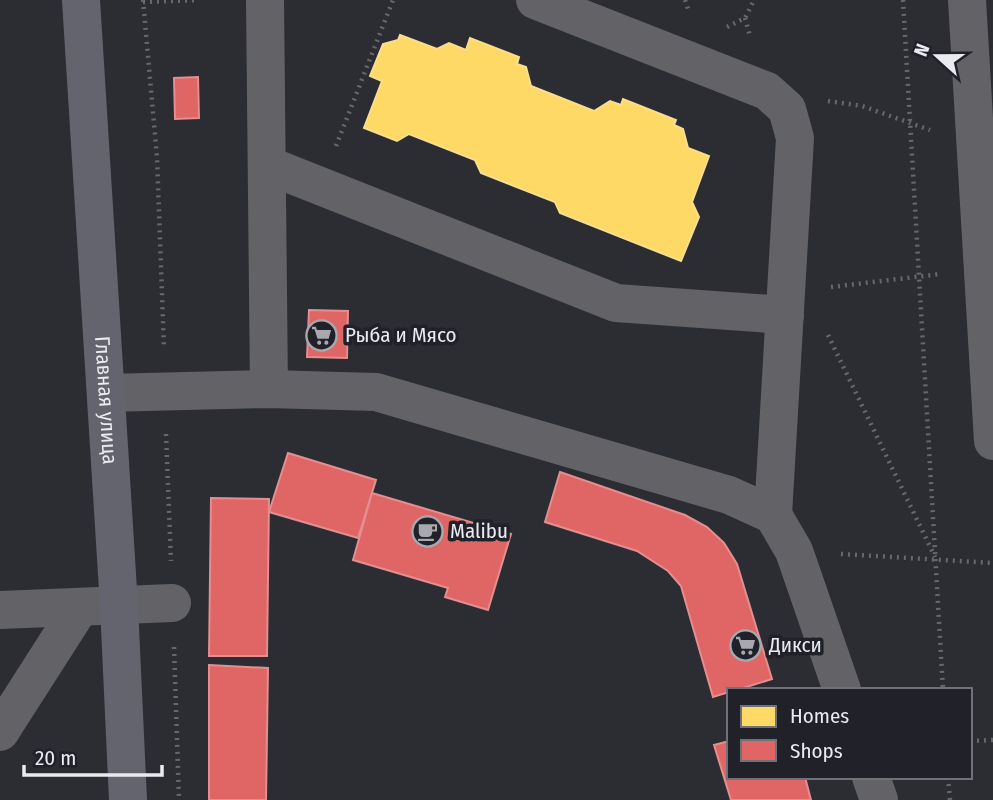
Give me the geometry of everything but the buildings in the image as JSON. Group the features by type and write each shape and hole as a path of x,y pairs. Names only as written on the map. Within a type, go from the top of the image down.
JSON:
{"main road":[{"name":"Главная улица","path":"81,0 119,606 128,800"}],"street":[{"path":"265,0 269,389"},
{"path":"535,0 767,91 787,109 795,138 792,299 773,515 794,551 841,688"},
{"path":"967,0 993,441"},
{"path":"267,164 616,303 792,299"},
{"path":"106,393 269,389 365,391 386,394 729,495 773,515"},
{"path":"0,610 172,603"},
{"path":"0,732 80,607"},
{"path":"872,779 879,800"}],"path":[{"path":"143,2 199,0"},
{"path":"320,186 393,0"},
{"path":"685,0 690,14"},
{"path":"723,29 745,18 754,0"},
{"path":"903,0 943,688"},
{"path":"787,109 809,98 862,106 944,135 975,132"},
{"path":"936,559 792,299 983,269"},
{"path":"794,551 993,563"},
{"path":"972,741 993,740"},
{"path":"948,779 950,800"}],"place":[{"name":"Рыба и Мясо","path":"322,335"},
{"name":"Malibu","path":"427,531"},
{"name":"Дикси","path":"746,645"}]}
